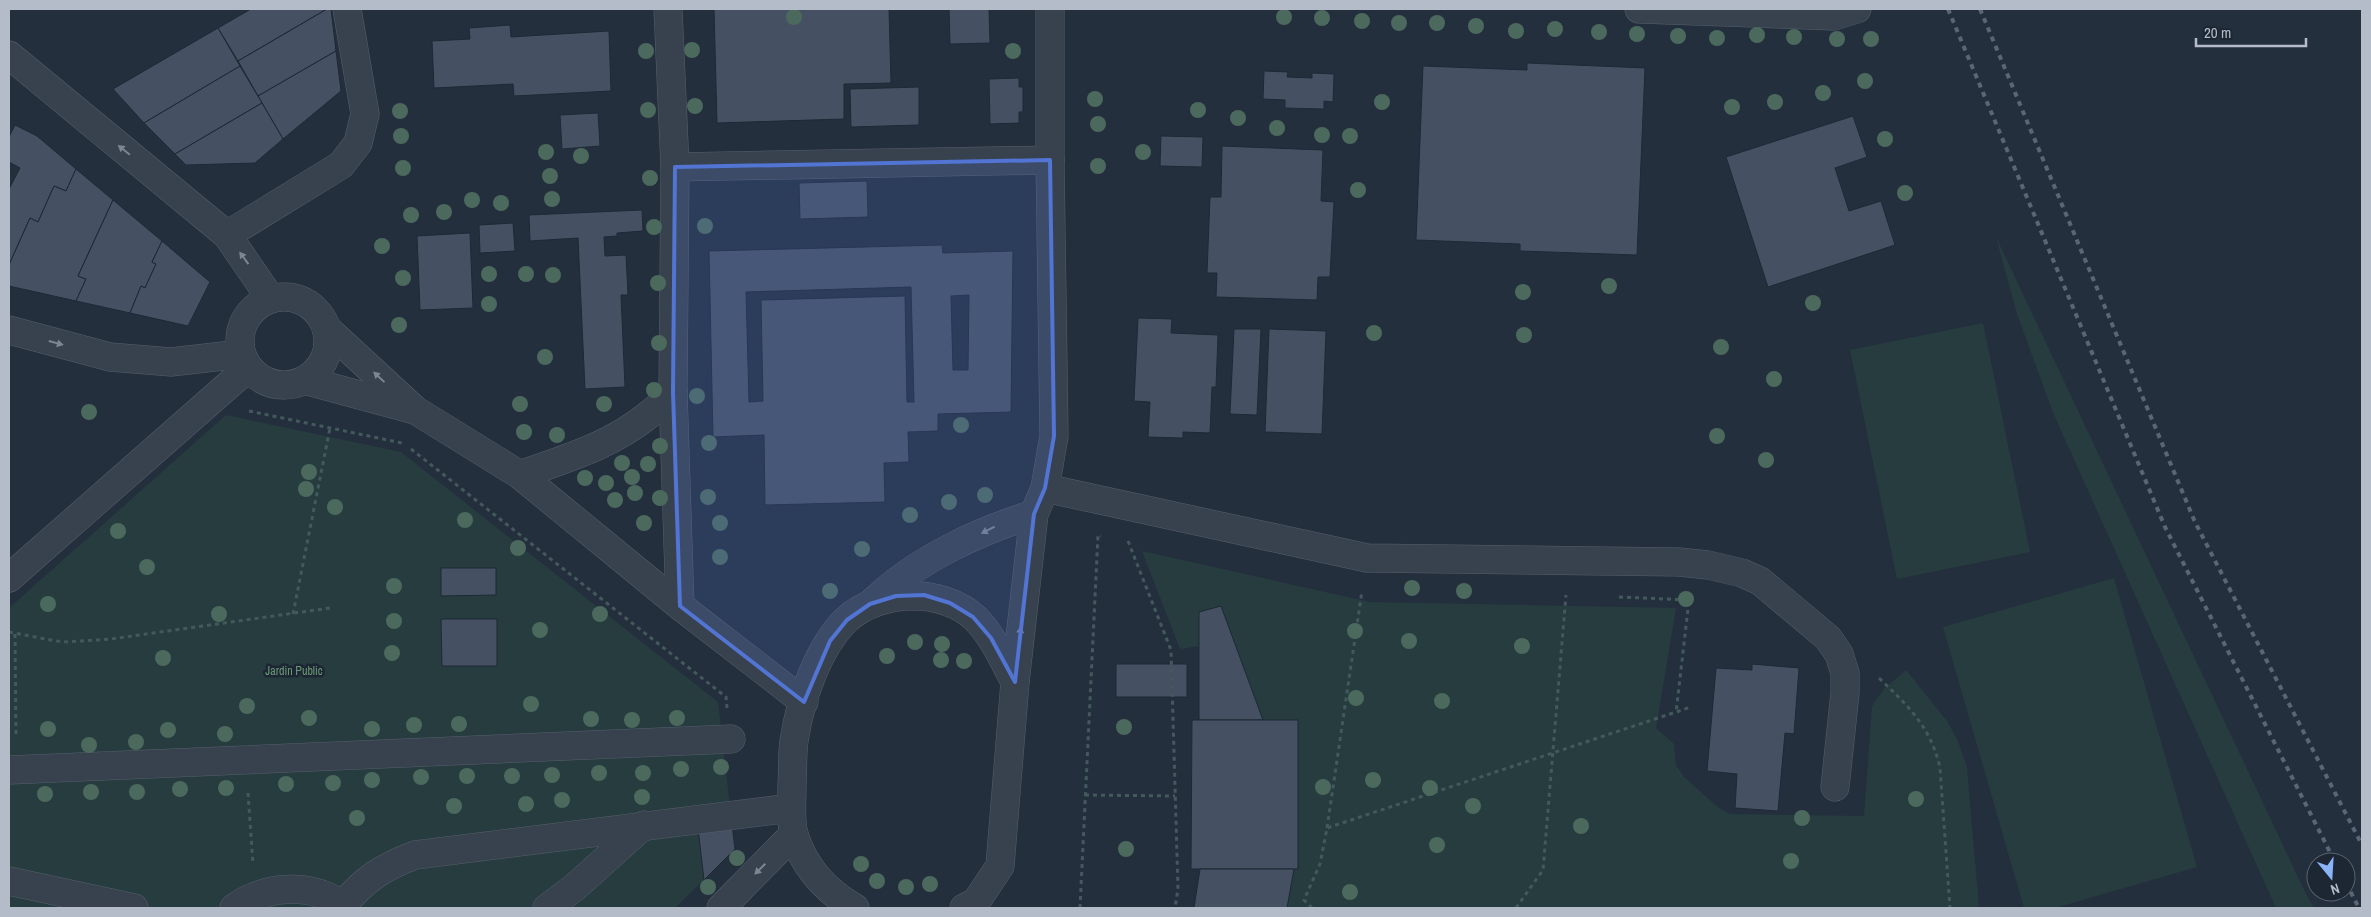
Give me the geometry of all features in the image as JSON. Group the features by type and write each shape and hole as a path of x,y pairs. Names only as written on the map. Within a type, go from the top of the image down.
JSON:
{"street":[{"path":"227,235 341,165 358,142 365,114 347,9"},
{"path":"668,9 675,167 673,392 680,606"},
{"path":"996,908 1015,682 1034,514 1045,488 1054,436 1050,9"},
{"path":"1639,9 1834,16 1857,9"},
{"path":"9,55 227,235 271,299"},
{"path":"675,167 1050,160"},
{"path":"294,298 308,304 319,314 326,328 328,343 324,358 316,371 304,380 289,385 274,384 260,378 245,361 239,339 242,324 251,311 271,299 294,298"},
{"path":"326,328 415,410 520,475 680,606 804,702"},
{"path":"9,330 110,357 171,362 245,361"},
{"path":"9,578 245,361"},
{"path":"304,380 415,410"},
{"path":"520,475 574,456 614,438 648,416 673,392"},
{"path":"1045,488 1367,558 1679,562 1708,565 1742,573 1760,581 1828,638 1839,654 1845,673 1845,693 1835,787"},
{"path":"846,904 810,871 794,834 791,808 794,741 804,702 830,641 847,620 870,604 895,580 948,550 997,526 1034,514"},
{"path":"870,604 896,596 924,595 950,603 973,617 992,638 1015,682"},
{"path":"13,770 731,739"},
{"path":"245,902 277,890 300,889 322,895 343,907 360,884 377,873 415,855 791,808"},
{"path":"547,908 575,887 644,825"},
{"path":"721,908 794,834"},
{"path":"964,908 976,902 1000,866"},
{"path":"9,881 134,908"}],"path":[{"path":"243,410 405,444 726,697 731,739"},
{"path":"293,614 330,428"},
{"path":"1080,908 1098,535"},
{"path":"1128,541 1171,650 1178,889 1175,908"},
{"path":"1312,908 1304,900 1320,864 1327,828 1363,586"},
{"path":"1516,908 1543,870 1566,595"},
{"path":"9,632 62,642 110,639 330,608"},
{"path":"13,770 15,634"},
{"path":"1877,677 1924,726 1936,748 1940,768 1950,908"},
{"path":"1327,828 1691,708"},
{"path":"245,760 245,902"},
{"path":"1086,795 1176,796"}],"highlighted area":[{"path":"1050,160 1054,436 1045,488 1034,514 1015,682 991,638 973,617 950,603 924,595 896,596 870,604 847,620 830,641 804,702 680,606 673,392 675,167"}],"green space":[{"path":"1996,237 2306,894 2306,902 2311,902 2314,908 2276,908 2054,415 2017,314"},
{"path":"1983,323 2030,552 1897,579 1850,350"},
{"name":"Jardin Public","path":"226,415 401,452 718,702 735,849 675,908 9,908 9,608"},
{"path":"1142,551 1370,602 1676,608 1656,728 1674,744 1676,765 1684,777 1719,808 1730,814 1864,816 1872,706 1884,689 1906,670 1947,721 1957,739 1967,767 1979,908 1287,908 1294,869 1298,869 1298,720 1263,720 1199,613 1199,646 1180,649"},
{"path":"2114,578 2197,867 2055,908 2024,908 1943,627"}],"building":[{"path":"251,9 327,9 238,61 218,28"},
{"path":"327,9 331,9 336,51 258,96 238,61"},
{"path":"714,9 889,9 891,83 844,84 844,119 717,123"},
{"path":"949,9 989,9 990,43 950,44"},
{"path":"510,25 511,37 609,31 611,91 514,96 513,84 434,88 432,41 470,39 469,28"},
{"path":"218,28 240,66 144,123 113,89"},
{"path":"336,51 341,91 283,139 258,96"},
{"path":"1527,63 1645,68 1637,255 1520,251 1520,244 1416,240 1423,66 1527,70"},
{"path":"240,66 262,103 175,154 144,123"},
{"path":"1264,71 1288,72 1287,77 1312,78 1312,73 1334,74 1333,102 1324,101 1324,109 1285,108 1285,100 1263,99"},
{"path":"1019,78 1019,87 1023,87 1023,112 1019,112 1019,123 990,124 989,79"},
{"path":"919,87 919,125 851,127 850,89"},
{"path":"262,103 283,139 255,163 186,165 175,154"},
{"path":"598,113 600,146 562,149 560,115"},
{"path":"1853,116 1867,157 1835,168 1849,211 1881,201 1895,245 1768,287 1726,157"},
{"path":"15,125 37,136 76,169 66,191 54,186 38,222 30,218 9,265 9,189 20,168 9,162 9,137"},
{"path":"1161,136 1203,137 1202,167 1160,166"},
{"path":"1222,146 1323,150 1321,201 1334,202 1330,277 1318,277 1317,300 1216,297 1217,273 1207,273 1210,197 1221,197"},
{"path":"76,169 113,200 78,276 86,279 76,301 9,286 9,265 30,218 38,222 54,186 66,191"},
{"path":"867,181 868,217 800,219 799,183"},
{"path":"113,200 162,241 152,262 156,264 145,288 141,286 130,313 76,301 86,279 78,276"},
{"path":"642,210 643,231 617,233 617,236 604,237 605,256 626,255 628,295 621,295 625,387 585,389 578,238 530,241 529,215"},
{"path":"513,223 515,251 480,253 479,225"},
{"path":"470,233 473,308 420,310 417,236"},
{"path":"162,241 210,282 188,326 130,313 141,286 145,288 156,264 152,262"},
{"path":"942,245 943,253 1013,251 1011,412 938,414 938,431 908,432 909,462 884,463 885,502 765,505 764,435 713,437 709,251","holes":["911,287 914,402 907,402 905,296 761,300 763,401 749,402 746,292","969,295 968,370 953,370 951,296"]},
{"path":"1138,318 1172,319 1171,333 1218,335 1216,387 1212,387 1210,433 1183,432 1183,438 1148,437 1150,402 1134,401"},
{"path":"1234,329 1261,329 1257,415 1230,414"},
{"path":"1269,329 1326,331 1322,434 1265,432"},
{"path":"441,568 496,568 496,595 441,596"},
{"path":"1221,606 1263,720 1199,720 1199,612"},
{"path":"441,619 497,619 497,666 442,666"},
{"path":"1116,664 1187,664 1187,697 1116,697"},
{"path":"1752,664 1799,668 1794,734 1785,733 1778,811 1735,808 1737,774 1707,771 1716,668 1752,670"},
{"path":"1192,720 1298,720 1298,869 1191,869"},
{"path":"732,824 735,849 704,880 698,828"},
{"path":"1200,869 1294,869 1287,908 1194,908"}],"railway":[{"path":"1948,9 2165,527 2330,852"},
{"path":"1980,9 2195,522 2362,845"},
{"path":"2356,902 2359,908"}]}
